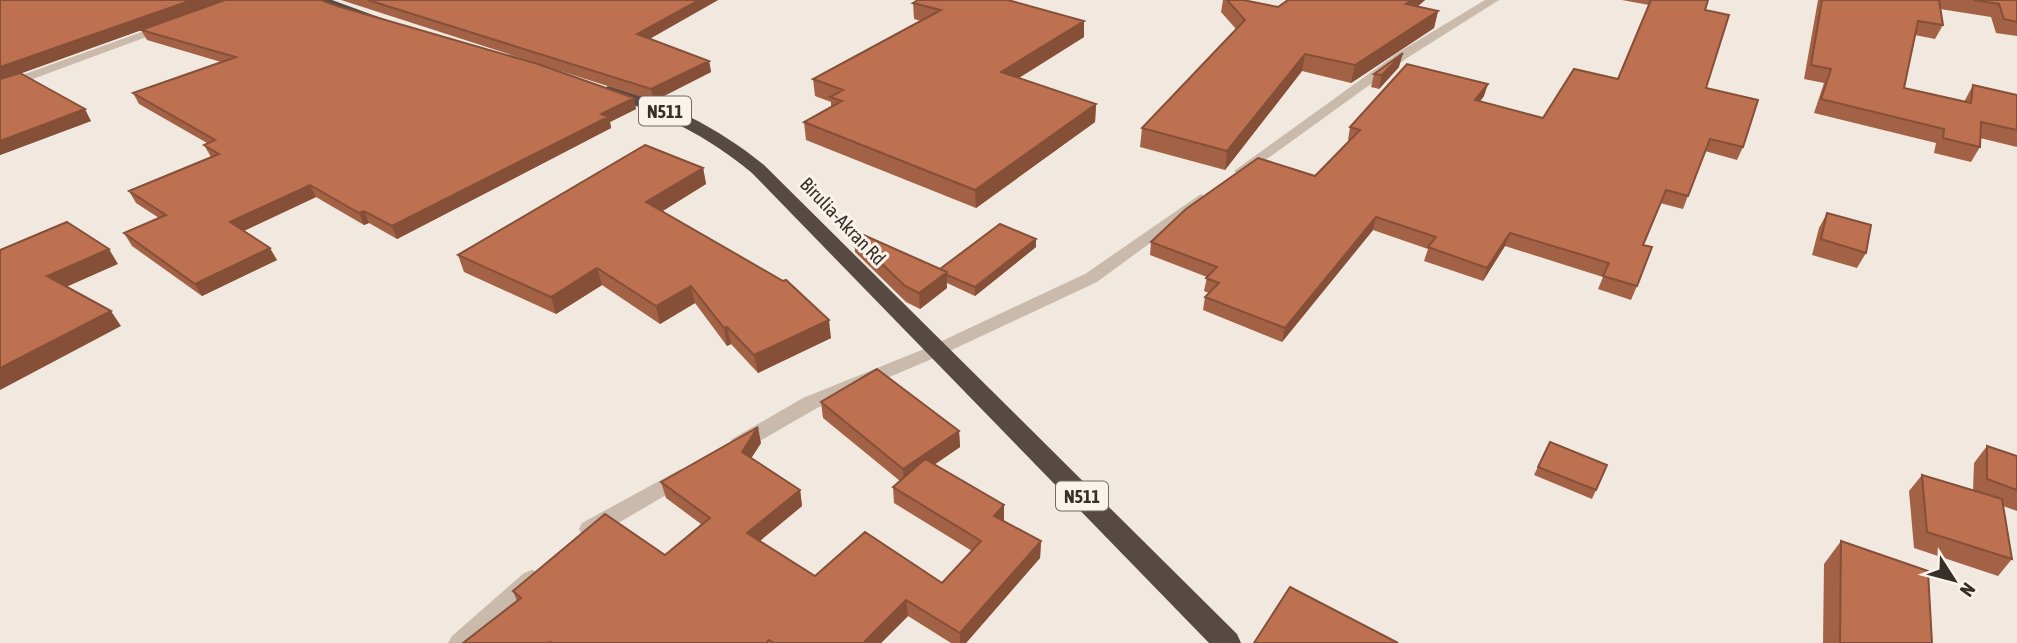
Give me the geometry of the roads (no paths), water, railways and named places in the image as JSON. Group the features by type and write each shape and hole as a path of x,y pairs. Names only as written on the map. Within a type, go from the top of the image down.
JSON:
{"highway":[{"path":"318,0 396,25"},
{"name":"Birulia-Akran Rd","path":"587,84 679,117 728,143 758,169 935,351 1227,643"}],"street":[{"path":"717,456 810,403 935,351 1091,278 1403,55 1493,0"},
{"path":"0,87 180,23"},
{"path":"579,538 588,529 694,470"},
{"path":"460,643 549,564"}]}
